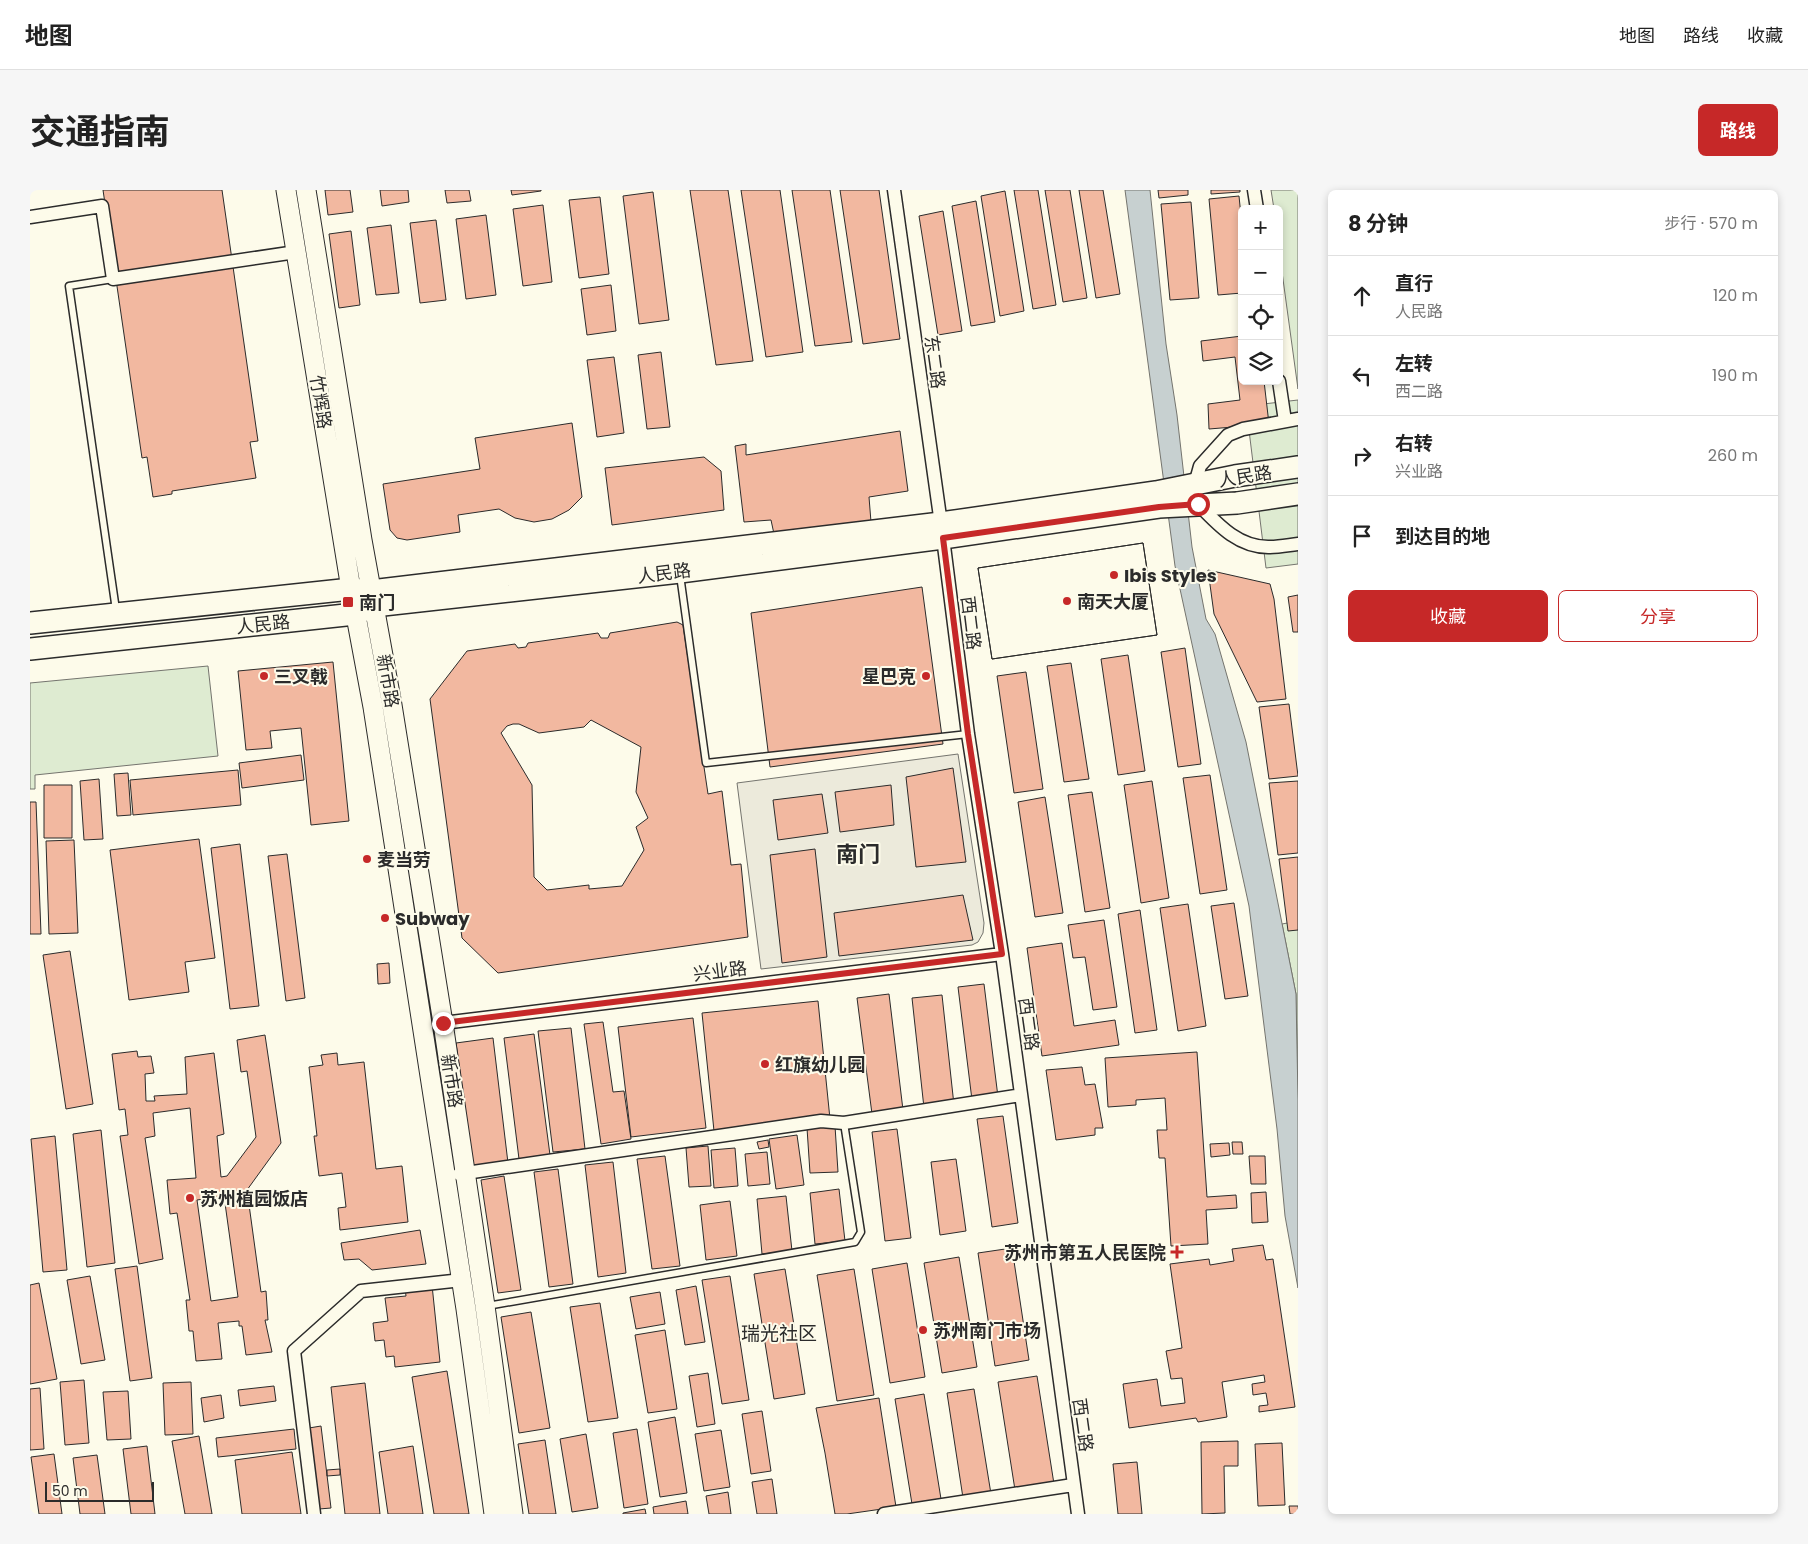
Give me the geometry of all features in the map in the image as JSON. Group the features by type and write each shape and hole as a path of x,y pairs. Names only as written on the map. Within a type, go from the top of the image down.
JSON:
{"main road":[{"name":"竹辉路","path":"286,190 296,252 363,600"},
{"name":"竹辉路","path":"306,190 362,540 363,600"},
{"name":"人民路","path":"30,623 117,614 363,600 680,572 1196,494 1235,476 1298,467"},
{"name":"人民路","path":"1196,494 1236,502 1298,494"},
{"name":"人民路","path":"30,649 363,600 942,531"},
{"name":"新市路","path":"363,600 392,706 486,1306 513,1514"},
{"name":"新市路","path":"363,600 373,707 462,1280 494,1514"}],"street":[{"name":"东二路","path":"894,190 942,531"},
{"path":"1254,190 1256,205"},
{"path":"30,217 102,206 113,279 296,252"},
{"path":"1280,385 1285,421"},
{"path":"1298,419 1243,429 1228,435 1200,466 1196,494 1216,523 1234,538 1249,544 1269,547 1298,544"},
{"name":"西二路","path":"942,531 968,734 1002,954 1078,1514"},
{"name":"兴业路","path":"443,1023 1002,954"},
{"path":"446,1176 821,1121 844,1123 1021,1095"},
{"path":"314,1514 294,1351 361,1291 462,1280"},
{"path":"884,1514 1073,1485"}],"lane":[{"path":"113,279 69,286 104,514 117,614"},
{"path":"680,572 706,763 968,734"},
{"path":"466,1309 855,1242 861,1232 844,1123"}],"green space":[{"path":"1271,190 1298,190 1298,389 1283,279 1283,205 1273,205"},
{"path":"1298,400 1298,564 1266,568 1246,406"},
{"path":"208,666 218,756 35,775 35,789 30,789 30,683"},
{"path":"1298,921 1298,1099 1296,994 1282,924"}],"shaded area":[{"path":"1125,190 1150,190 1166,344 1177,415 1192,547 1206,619 1215,634 1246,742 1296,994 1298,1288 1285,1216 1277,1129 1249,906 1175,566"},
{"path":"958,754 984,923 983,933 978,942 972,945 761,969 737,783"}],"building":[{"path":"103,190 222,190 258,441 250,442 256,478 172,491 172,494 153,497 147,457 142,458"},
{"path":"325,190 350,190 353,212 328,215"},
{"path":"380,190 408,190 409,202 382,206"},
{"path":"445,190 469,190 471,201 447,203"},
{"path":"511,190 541,190 541,191 512,195"},
{"path":"690,190 728,190 753,361 716,365"},
{"path":"741,190 780,190 803,352 766,357"},
{"path":"792,190 830,190 852,342 815,346"},
{"path":"840,190 879,190 900,339 863,344"},
{"path":"1014,190 1038,190 1056,305 1033,309"},
{"path":"1045,190 1070,190 1087,298 1063,302"},
{"path":"1079,190 1103,190 1120,294 1096,298"},
{"path":"1158,190 1188,190 1188,195 1159,198"},
{"path":"1211,190 1240,190 1240,192 1211,194"},
{"path":"1005,191 1024,311 1000,316 981,196"},
{"path":"653,192 669,320 639,324 623,196"},
{"path":"1239,196 1238,293 1218,295 1209,199"},
{"path":"600,197 609,274 579,278 569,200"},
{"path":"976,201 995,322 971,326 952,206"},
{"path":"1191,202 1199,298 1170,300 1161,204"},
{"path":"543,205 552,282 523,286 513,209"},
{"path":"943,211 962,331 938,335 919,216"},
{"path":"486,215 496,295 466,299 456,219"},
{"path":"436,220 446,300 420,303 410,223"},
{"path":"391,225 399,293 376,295 367,228"},
{"path":"351,231 360,305 339,308 329,234"},
{"path":"611,285 616,331 587,335 581,289"},
{"path":"1238,336 1238,383 1235,357 1203,361 1201,341"},
{"path":"661,352 670,427 647,429 638,355"},
{"path":"614,357 624,433 597,437 587,360"},
{"path":"1238,385 1264,385 1269,424 1209,429 1208,404 1240,400"},
{"path":"572,423 582,497 569,510 552,519 534,522 515,518 499,509 458,515 460,532 407,540 397,538 390,530 383,484 480,469 475,438"},
{"path":"900,431 908,491 869,497 871,522 774,534 771,520 744,522 735,446 746,444 746,455"},
{"path":"704,457 721,471 724,510 612,525 605,468"},
{"name":"南天大厦","path":"1143,543 1157,635 992,659 978,568"},
{"name":"南天大厦","path":"1143,543 1157,635 992,659 978,568"},
{"path":"1208,570 1270,584 1274,599 1286,699 1257,702 1214,614"},
{"path":"922,587 943,744 770,767 751,613"},
{"path":"1298,595 1298,632 1293,632 1288,597"},
{"path":"677,622 683,625 708,794 722,791 731,865 741,864 748,937 498,973 462,938 430,699 467,651 515,644 518,648 526,647 528,643 598,633 601,638 608,638 610,633","holes":["591,720 641,747 636,792 648,818 636,827 644,850 622,886 589,889 589,885 547,890 534,877 532,785 501,733 507,726 513,724 519,724 539,733 584,727"]},
{"path":"1185,648 1201,764 1178,767 1161,652"},
{"path":"1128,655 1145,771 1118,775 1101,659"},
{"path":"333,662 349,821 311,825 301,728 270,731 272,748 246,750 238,671"},
{"path":"1071,663 1089,779 1064,782 1047,666"},
{"path":"1026,672 1043,789 1014,793 997,676"},
{"path":"1289,704 1298,776 1269,779 1259,707"},
{"path":"301,755 304,780 242,788 239,763"},
{"path":"953,768 966,862 916,867 906,777"},
{"path":"238,770 241,805 133,815 130,780"},
{"path":"128,773 131,815 117,816 114,774"},
{"path":"1210,775 1227,890 1200,894 1183,778"},
{"path":"99,779 103,839 84,840 80,781"},
{"path":"1152,781 1169,898 1141,903 1124,785"},
{"path":"1298,781 1298,853 1278,855 1269,783"},
{"path":"44,785 72,785 72,838 44,838"},
{"path":"891,785 894,825 840,832 835,792"},
{"path":"1092,792 1110,908 1085,912 1068,795"},
{"path":"822,794 828,833 778,840 773,800"},
{"path":"1045,797 1063,913 1035,917 1018,802"},
{"path":"30,802 36,802 41,934 30,934"},
{"path":"199,839 215,958 185,962 189,992 129,1000 110,850"},
{"path":"74,840 78,933 49,934 46,841"},
{"path":"240,844 259,1006 230,1009 211,848"},
{"path":"815,849 827,957 782,963 770,855"},
{"path":"287,854 305,998 286,1001 268,856"},
{"path":"1298,857 1298,930 1288,931 1279,859"},
{"path":"963,895 973,940 839,956 834,913"},
{"path":"1234,903 1248,996 1225,999 1211,906"},
{"path":"1188,904 1206,1026 1178,1031 1160,908"},
{"path":"1140,910 1157,1030 1135,1033 1118,914"},
{"path":"1104,920 1117,1007 1093,1010 1085,957 1073,958 1068,925"},
{"path":"1062,943 1074,1026 1115,1020 1119,1045 1042,1056 1027,948"},
{"path":"70,951 93,1104 66,1109 43,955"},
{"path":"389,963 390,983 378,984 377,964"},
{"path":"984,984 998,1097 972,1100 958,987"},
{"path":"889,994 903,1110 872,1114 857,998"},
{"path":"942,995 954,1105 924,1108 912,998"},
{"name":"红旗幼儿园","path":"818,1001 830,1119 714,1131 702,1013"},
{"path":"693,1018 706,1128 631,1137 618,1027"},
{"path":"603,1022 613,1092 624,1091 631,1139 601,1144 584,1024"},
{"path":"571,1028 585,1149 553,1152 538,1031"},
{"path":"534,1034 550,1155 519,1159 504,1038"},
{"name":"苏州植园饭店","path":"265,1035 281,1143 247,1190 261,1292 266,1291 268,1320 265,1320 272,1352 246,1355 242,1326 239,1326 239,1321 218,1323 222,1359 196,1361 193,1331 189,1331 186,1300 190,1300 177,1213 170,1214 167,1180 196,1178 190,1108 153,1113 155,1136 145,1138 163,1259 139,1264 120,1136 128,1135 125,1109 119,1110 112,1054 137,1051 138,1057 151,1056 154,1073 145,1074 146,1101 155,1101 154,1096 187,1094 185,1057 214,1053 224,1134 217,1136 221,1177 227,1176 256,1137 247,1071 241,1072 237,1040","holes":["224,1196 238,1297 211,1301 197,1200"]},
{"path":"493,1038 508,1163 473,1168 456,1043"},
{"path":"1197,1052 1207,1197 1236,1195 1237,1208 1206,1210 1208,1244 1171,1246 1165,1158 1159,1158 1157,1130 1167,1130 1165,1098 1136,1100 1136,1105 1108,1107 1105,1058"},
{"path":"337,1053 338,1065 364,1062 376,1169 402,1166 408,1222 340,1230 338,1208 346,1207 342,1173 319,1176 314,1136 317,1136 309,1067 323,1065 321,1055"},
{"path":"1082,1067 1085,1085 1095,1084 1103,1128 1095,1128 1095,1135 1056,1140 1046,1070"},
{"path":"1003,1116 1018,1223 992,1227 977,1119"},
{"path":"835,1126 838,1172 810,1173 807,1128"},
{"path":"897,1129 911,1238 885,1241 872,1132"},
{"path":"101,1130 115,1263 87,1267 73,1134"},
{"path":"797,1135 804,1185 776,1189 769,1139"},
{"path":"55,1136 67,1270 43,1272 31,1139"},
{"path":"768,1140 769,1147 759,1149 757,1142"},
{"path":"1232,1142 1242,1142 1243,1154 1233,1154"},
{"path":"1229,1143 1230,1155 1211,1157 1210,1144"},
{"path":"708,1146 711,1186 689,1187 686,1148"},
{"path":"735,1148 738,1186 714,1188 711,1150"},
{"path":"767,1152 770,1184 748,1186 745,1154"},
{"path":"665,1156 680,1266 652,1269 637,1159"},
{"path":"1249,1156 1265,1156 1266,1184 1251,1184"},
{"path":"956,1159 966,1231 940,1235 931,1162"},
{"path":"613,1162 626,1273 598,1277 585,1165"},
{"path":"558,1169 573,1284 549,1287 534,1172"},
{"path":"504,1176 521,1290 498,1293 481,1180"},
{"path":"839,1189 845,1241 815,1244 810,1193"},
{"path":"1266,1192 1268,1222 1252,1223 1251,1193"},
{"path":"786,1196 792,1251 762,1254 757,1199"},
{"path":"730,1201 737,1256 706,1260 700,1205"},
{"path":"420,1230 426,1264 372,1270 359,1259 344,1260 341,1243"},
{"path":"1263,1245 1266,1260 1273,1259 1295,1407 1259,1412 1259,1406 1268,1405 1266,1393 1253,1395 1252,1384 1265,1382 1264,1375 1222,1382 1227,1417 1198,1422 1196,1418 1129,1428 1123,1384 1157,1379 1161,1406 1185,1403 1182,1378 1171,1379 1166,1351 1182,1348 1170,1264 1209,1259 1210,1265 1234,1261 1232,1249"},
{"path":"1012,1248 1029,1360 995,1366 978,1253"},
{"path":"959,1257 977,1367 942,1373 924,1263"},
{"path":"907,1263 925,1377 890,1383 872,1269"},
{"path":"137,1266 152,1378 130,1381 115,1269"},
{"path":"785,1269 805,1394 774,1399 754,1274"},
{"path":"854,1269 874,1395 837,1401 817,1275"},
{"path":"90,1276 105,1360 81,1364 67,1280"},
{"path":"730,1276 749,1400 722,1404 702,1280"},
{"path":"39,1283 57,1379 30,1384 30,1285"},
{"path":"432,1285 440,1362 395,1367 394,1356 386,1357 384,1340 375,1341 373,1323 388,1321 385,1298 406,1296 405,1288"},
{"path":"696,1286 705,1342 685,1345 676,1290"},
{"path":"660,1292 665,1324 636,1329 630,1297"},
{"path":"600,1303 618,1418 588,1422 570,1307"},
{"path":"531,1312 550,1428 519,1433 501,1317"},
{"path":"665,1330 677,1409 648,1413 635,1335"},
{"path":"447,1371 469,1514 434,1514 412,1377"},
{"path":"708,1373 715,1424 697,1427 689,1376"},
{"path":"1037,1376 1054,1484 1015,1490 998,1382"},
{"path":"84,1380 89,1443 65,1445 60,1382"},
{"path":"191,1382 193,1434 165,1435 163,1383"},
{"path":"365,1383 380,1514 345,1514 331,1387"},
{"path":"274,1386 276,1401 240,1406 238,1390"},
{"path":"40,1388 44,1449 30,1450 30,1389"},
{"path":"974,1389 991,1494 963,1498 947,1393"},
{"path":"128,1391 131,1439 107,1440 103,1392"},
{"path":"924,1394 941,1499 912,1504 895,1399"},
{"path":"221,1395 224,1418 204,1422 201,1398"},
{"path":"879,1398 896,1507 835,1514 816,1408"},
{"path":"762,1411 771,1471 751,1474 742,1414"},
{"path":"675,1417 687,1493 660,1497 648,1422"},
{"path":"321,1426 331,1508 319,1509 309,1428"},
{"path":"294,1429 296,1449 218,1457 216,1438"},
{"path":"637,1429 648,1504 624,1508 613,1433"},
{"path":"721,1430 730,1487 704,1491 695,1434"},
{"path":"586,1434 598,1508 572,1512 560,1439"},
{"path":"199,1436 212,1514 185,1514 172,1441"},
{"path":"545,1440 556,1514 529,1514 518,1444"},
{"path":"1238,1441 1238,1466 1224,1466 1225,1513 1202,1514 1201,1442"},
{"path":"1282,1443 1285,1505 1258,1506 1255,1444"},
{"path":"147,1446 155,1514 131,1514 123,1449"},
{"path":"413,1446 423,1514 388,1514 379,1452"},
{"path":"292,1452 301,1514 242,1514 235,1460"},
{"path":"54,1454 62,1514 39,1514 31,1457"},
{"path":"97,1455 105,1514 80,1514 73,1458"},
{"path":"1137,1462 1142,1514 1118,1514 1113,1464"},
{"path":"340,1469 340,1475 327,1476 327,1470"},
{"path":"772,1479 777,1514 757,1514 752,1482"},
{"path":"728,1492 731,1514 709,1514 706,1496"},
{"path":"686,1501 688,1514 654,1514 653,1507"},
{"path":"1289,1506 1298,1506 1298,1514 1290,1514"},
{"path":"645,1509 646,1514 623,1514 623,1513"}],"place":[{"name":"Ibis Styles","path":"1114,575"},
{"name":"南天大厦","path":"1067,601"},
{"name":"南门","path":"348,602"},
{"name":"三叉戟","path":"264,676"},
{"name":"星巴克","path":"926,676"},
{"name":"麦当劳","path":"367,859"},
{"name":"Subway","path":"385,918"},
{"name":"红旗幼儿园","path":"765,1064"},
{"name":"苏州植园饭店","path":"190,1198"},
{"name":"苏州市第五人民医院","path":"1177,1252"},
{"name":"苏州南门市场","path":"923,1330"}],"district":[{"name":"南门","path":"858,854"},
{"name":"瑞光社区","path":"779,1333"}],"route":[{"path":"443,1023 1002,954 968,734 943,538 1159,507 1198,504"}]}
